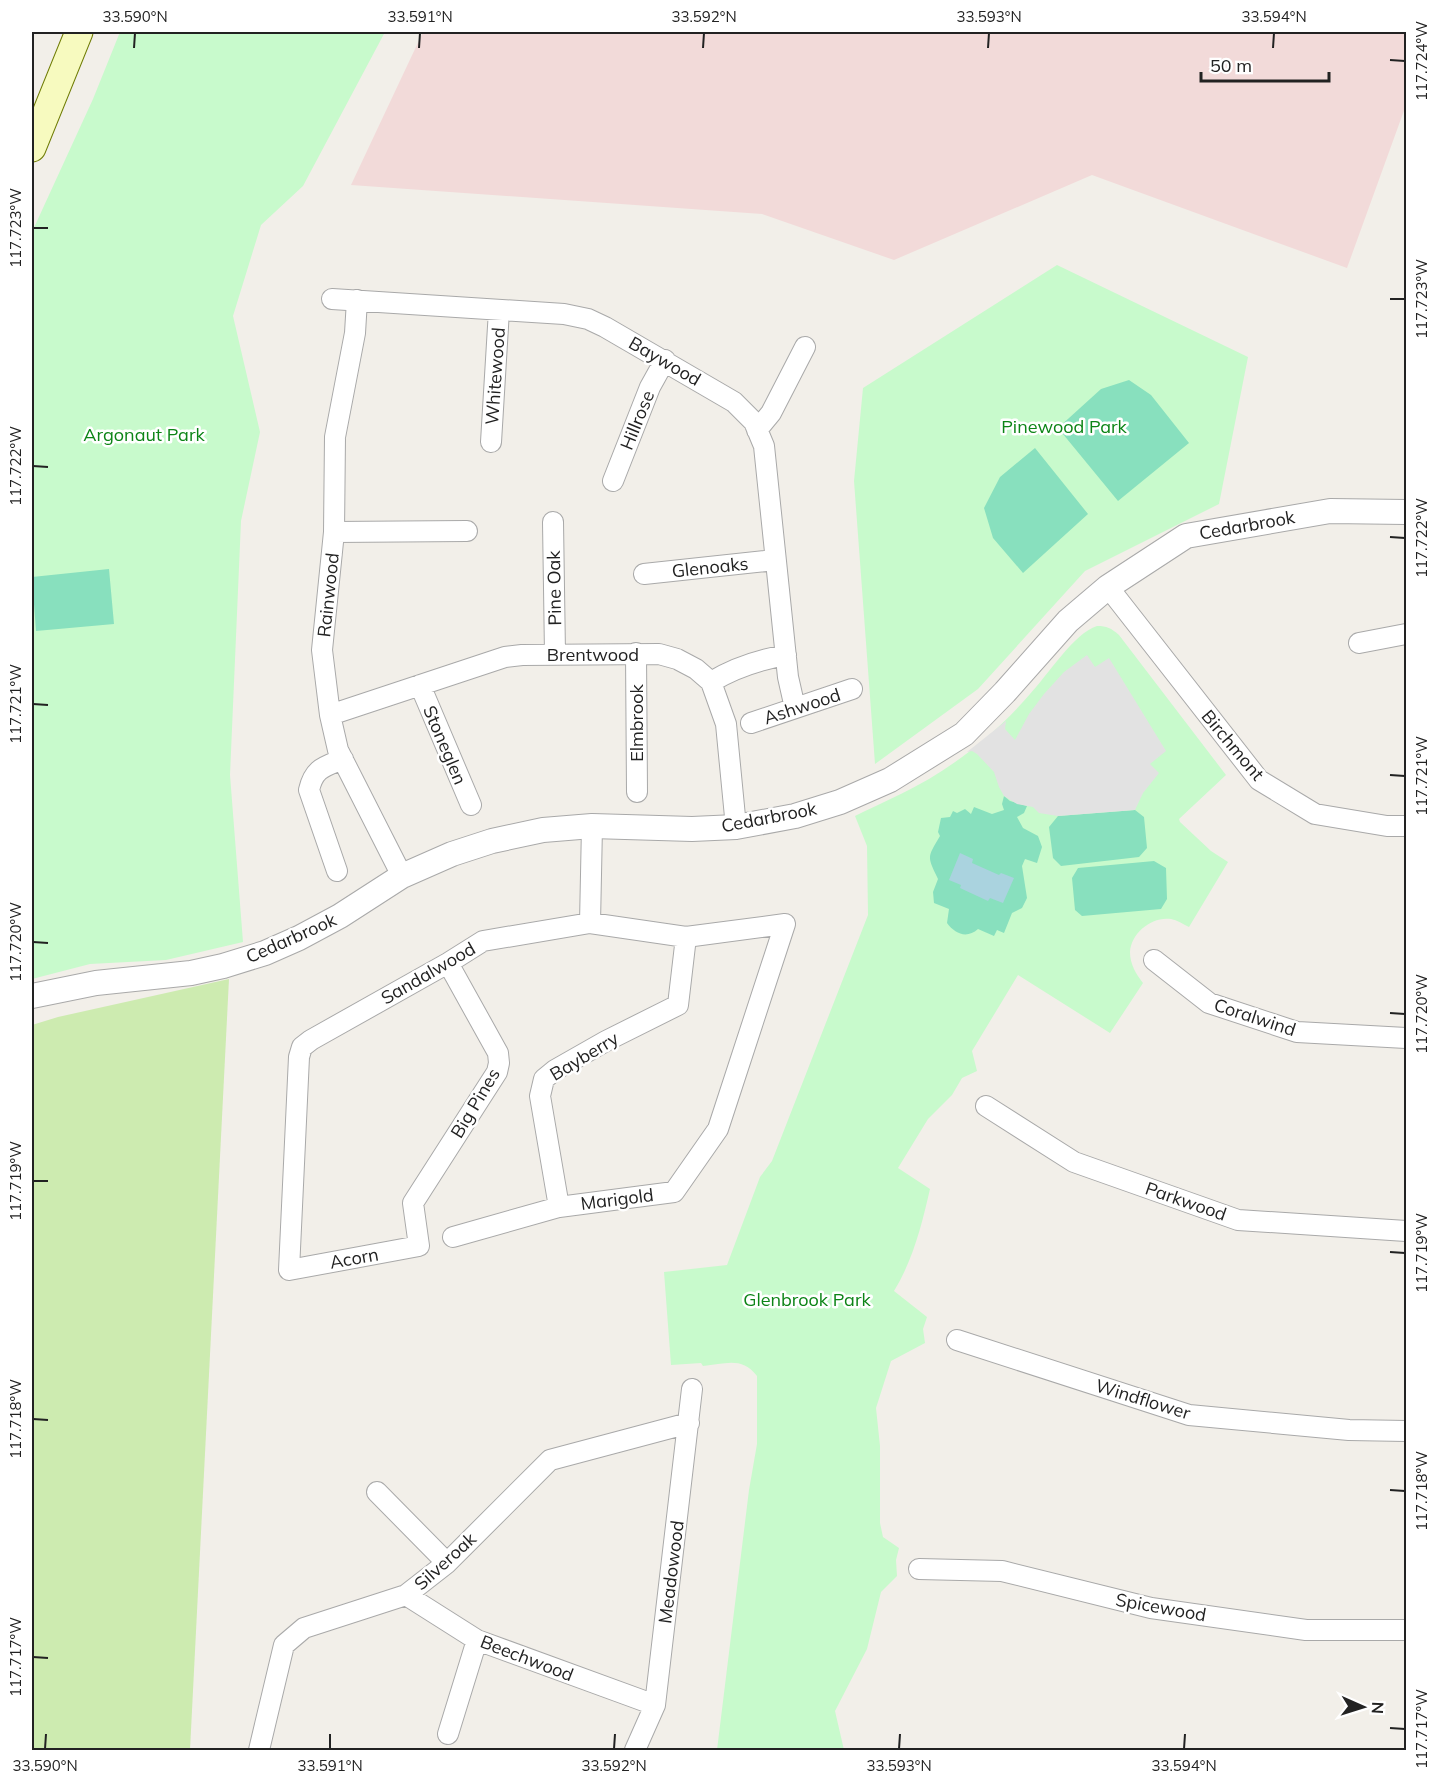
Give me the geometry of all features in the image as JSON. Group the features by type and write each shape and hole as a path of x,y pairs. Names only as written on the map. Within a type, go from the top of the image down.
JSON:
{"main road":[{"path":"32,148 79,32"}],"street":[{"name":"Baywood","path":"332,299 564,314 588,320 665,360 734,402 754,422 764,446 788,677 795,708"},
{"name":"Rainwood","path":"357,300 355,333 335,437 334,532 322,650 334,739 402,876"},
{"name":"Whitewood","path":"491,442 499,310"},
{"path":"757,430 771,413 805,347"},
{"name":"Hillrose","path":"613,481 650,387 665,360"},
{"name":"Cedarbrook","path":"32,996 96,983 191,973 265,953 340,916 402,876 452,854 492,841 543,830 592,826 692,829 736,827 795,816 840,802 890,780 967,730 1068,621 1108,587 1186,536 1330,511 1407,512"},
{"name":"Pine Oak","path":"553,522 555,654"},
{"path":"334,532 467,531"},
{"name":"Glenoaks","path":"644,574 776,560"},
{"name":"Birchmont","path":"1108,587 1259,780 1315,814 1387,826 1407,826"},
{"path":"1359,643 1407,634"},
{"name":"Elmbrook","path":"636,653 637,792"},
{"name":"Brentwood","path":"330,715 505,657 555,654 659,654 696,669 711,682"},
{"path":"736,827 726,724 711,682 732,670 767,658 786,655"},
{"name":"Stoneglen","path":"420,685 471,805"},
{"name":"Ashwood","path":"751,723 852,689"},
{"path":"337,871 309,790 312,777 322,767 343,759"},
{"path":"590,923 592,826"},
{"name":"Sandalwood","path":"289,1270 299,1057 302,1047 311,1040 483,941 590,923 686,937 785,924"},
{"name":"Marigold","path":"453,1238 559,1207 674,1192 718,1129 785,924"},
{"name":"Bayberry","path":"559,1207 540,1096 544,1079 555,1070 606,1041 678,1005 686,937"},
{"name":"Coralwind","path":"1154,960 1209,1003 1297,1032 1407,1038"},
{"name":"Big Pines","path":"419,1246 413,1203 497,1071 499,1063 498,1053 448,963"},
{"name":"Parkwood","path":"986,1106 1074,1162 1238,1220 1407,1231"},
{"name":"Acorn","path":"289,1270 419,1246"},
{"name":"Windflower","path":"957,1340 1189,1415 1349,1430 1407,1431"},
{"name":"Meadowood","path":"635,1750 655,1705 692,1389"},
{"name":"Silveroak","path":"264,1749 284,1645 292,1636 304,1628 406,1595 447,1563 550,1460 689,1423"},
{"path":"377,1492 447,1563"},
{"name":"Spicewood","path":"919,1569 1002,1571 1151,1608 1306,1630 1407,1630"},
{"name":"Beechwood","path":"406,1595 477,1640 655,1705"},
{"path":"448,1734 477,1640"}],"shaded area":[{"path":"423,32 1406,32 1406,105 1347,268 1092,175 894,260 762,214 351,185"},
{"path":"1087,655 1095,667 1109,658 1166,751 1150,764 1159,773 1143,793 1135,810 1058,816 1039,813 1033,807 1017,804 1004,796 994,772 977,754 972,751 967,752 1006,721 1005,729 1015,740 1029,714 1044,694 1064,672"}],"green space":[{"name":"Argonaut Park","path":"120,32 385,32 303,186 261,225 233,316 260,432 241,521 230,775 243,942 166,960 90,964 32,979 32,232 93,99"},
{"name":"Pinewood Park","path":"1057,265 1248,357 1219,504 1085,571 978,689 875,764 854,481 863,388"},
{"path":"1129,380 1151,395 1189,443 1118,501 1058,428 1101,389"},
{"path":"1035,448 1088,514 1023,573 993,538 984,508 1000,477"},
{"path":"109,569 114,624 36,631 32,577"},
{"name":"Glenbrook Park","path":"1097,626 1109,628 1119,635 1226,775 1179,819 1211,851 1228,862 1189,927 1178,921 1164,919 1150,923 1138,932 1130,952 1131,961 1143,983 1110,1033 1018,975 972,1051 977,1071 962,1078 952,1095 928,1119 898,1168 930,1189 912,1254 894,1291 927,1317 923,1329 925,1343 891,1361 876,1408 880,1446 880,1523 883,1537 899,1548 896,1560 897,1576 881,1592 867,1649 835,1711 844,1750 717,1750 749,1490 757,1444 757,1376 745,1366 733,1363 703,1366 701,1363 671,1365 664,1272 727,1265 760,1177 772,1161 868,915 867,846 855,816 929,779 970,751 1019,706 1079,637"},
{"path":"1004,796 1010,801 1027,806 1024,813 1017,817 1023,828 1038,836 1042,847 1037,863 1025,859 1022,866 1027,898 1022,908 1012,913 1004,933 997,930 994,936 978,929 970,934 961,934 947,923 949,909 934,903 933,892 938,879 930,857 940,836 938,832 941,818 950,817 953,811 957,813 965,809 971,814 974,807 992,814 1004,810 1002,804"},
{"path":"1135,810 1144,817 1147,848 1139,857 1061,866 1053,858 1049,827 1058,816"},
{"path":"1154,861 1166,868 1167,899 1161,909 1082,916 1075,910 1072,878 1078,868"},
{"path":"229,979 190,1750 32,1750 32,1025 58,1017"}],"water":[{"path":"960,853 973,859 972,863 999,875 1001,873 1014,878 1003,903 990,898 988,901 960,888 961,885 949,880"}]}
